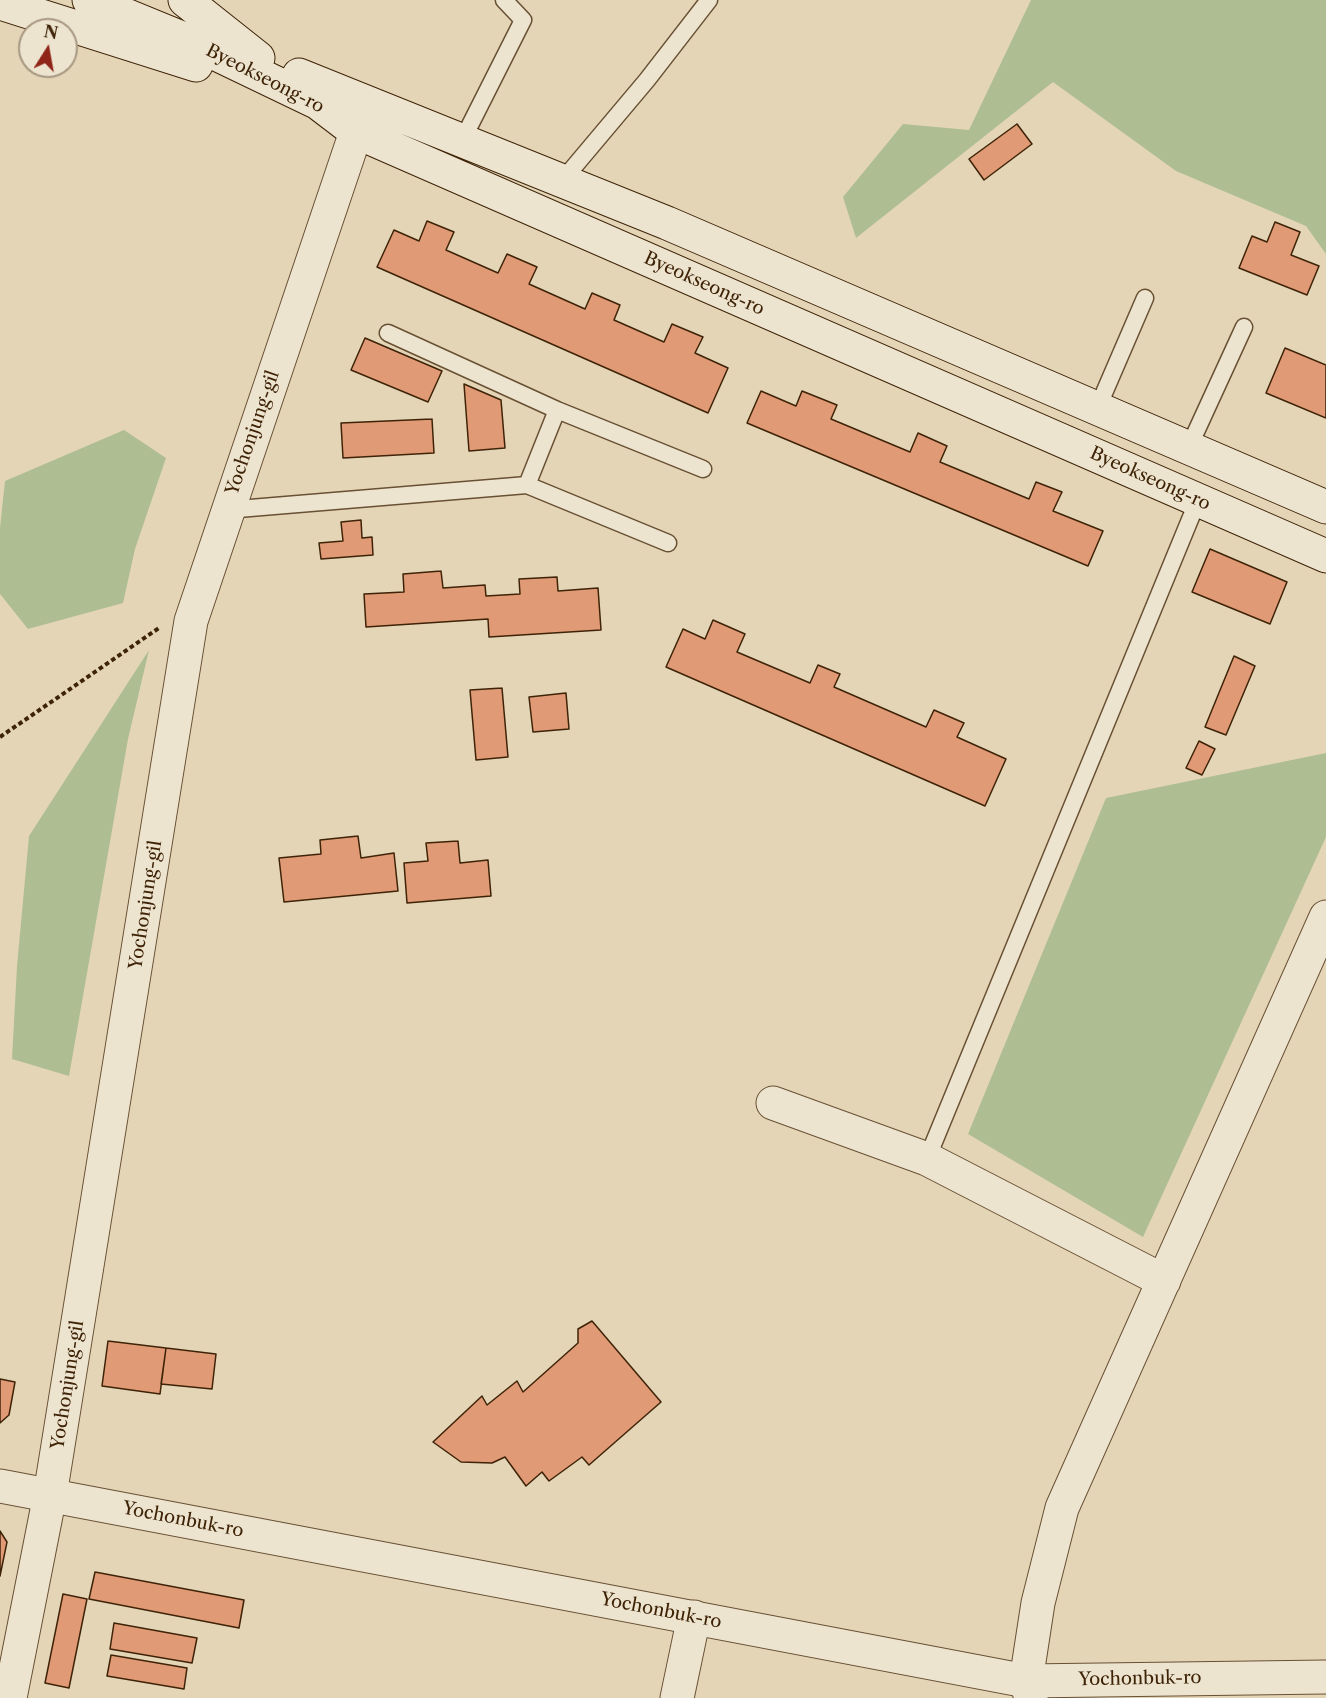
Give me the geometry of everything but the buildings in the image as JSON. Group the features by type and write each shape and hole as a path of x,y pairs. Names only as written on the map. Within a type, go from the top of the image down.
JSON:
{"street":[{"name":"Byeokseong-ro","path":"90,0 189,41 318,103 356,132 1326,556"},
{"name":"Byeokseong-ro","path":"123,0 258,58 562,181 1098,407 1326,507"},
{"path":"185,0 258,58"},
{"path":"0,3 318,103"},
{"name":"Yochonjung-gil","path":"10,1698 50,1495 191,621 226,510 356,132"},
{"path":"1029,1690 1038,1603 1062,1508 1326,916"},
{"path":"773,1103 927,1160 1164,1281"},
{"name":"Yochonbuk-ro","path":"0,1486 694,1617 1029,1690 1326,1677"},
{"path":"676,1698 694,1617"}],"lane":[{"path":"462,141 523,20 504,0"},
{"path":"562,181 647,80 709,0"},
{"path":"1098,407 1145,298"},
{"path":"1189,447 1244,327"},
{"path":"388,333 557,410 703,469"},
{"path":"527,485 557,410"},
{"path":"226,510 527,485 668,543"},
{"path":"927,1160 1198,500"}],"path":[{"path":"0,737 165,624 191,621"}],"green space":[{"path":"1031,0 1326,0 1326,254 1306,226 1176,171 1053,82 856,238 843,197 903,124 969,130"},
{"path":"124,430 166,458 135,549 123,603 28,629 0,594 0,528 5,481"},
{"path":"149,650 128,739 69,1076 12,1059 17,966 29,836"},
{"path":"1326,753 1326,837 1143,1237 968,1134 1106,798"}]}
